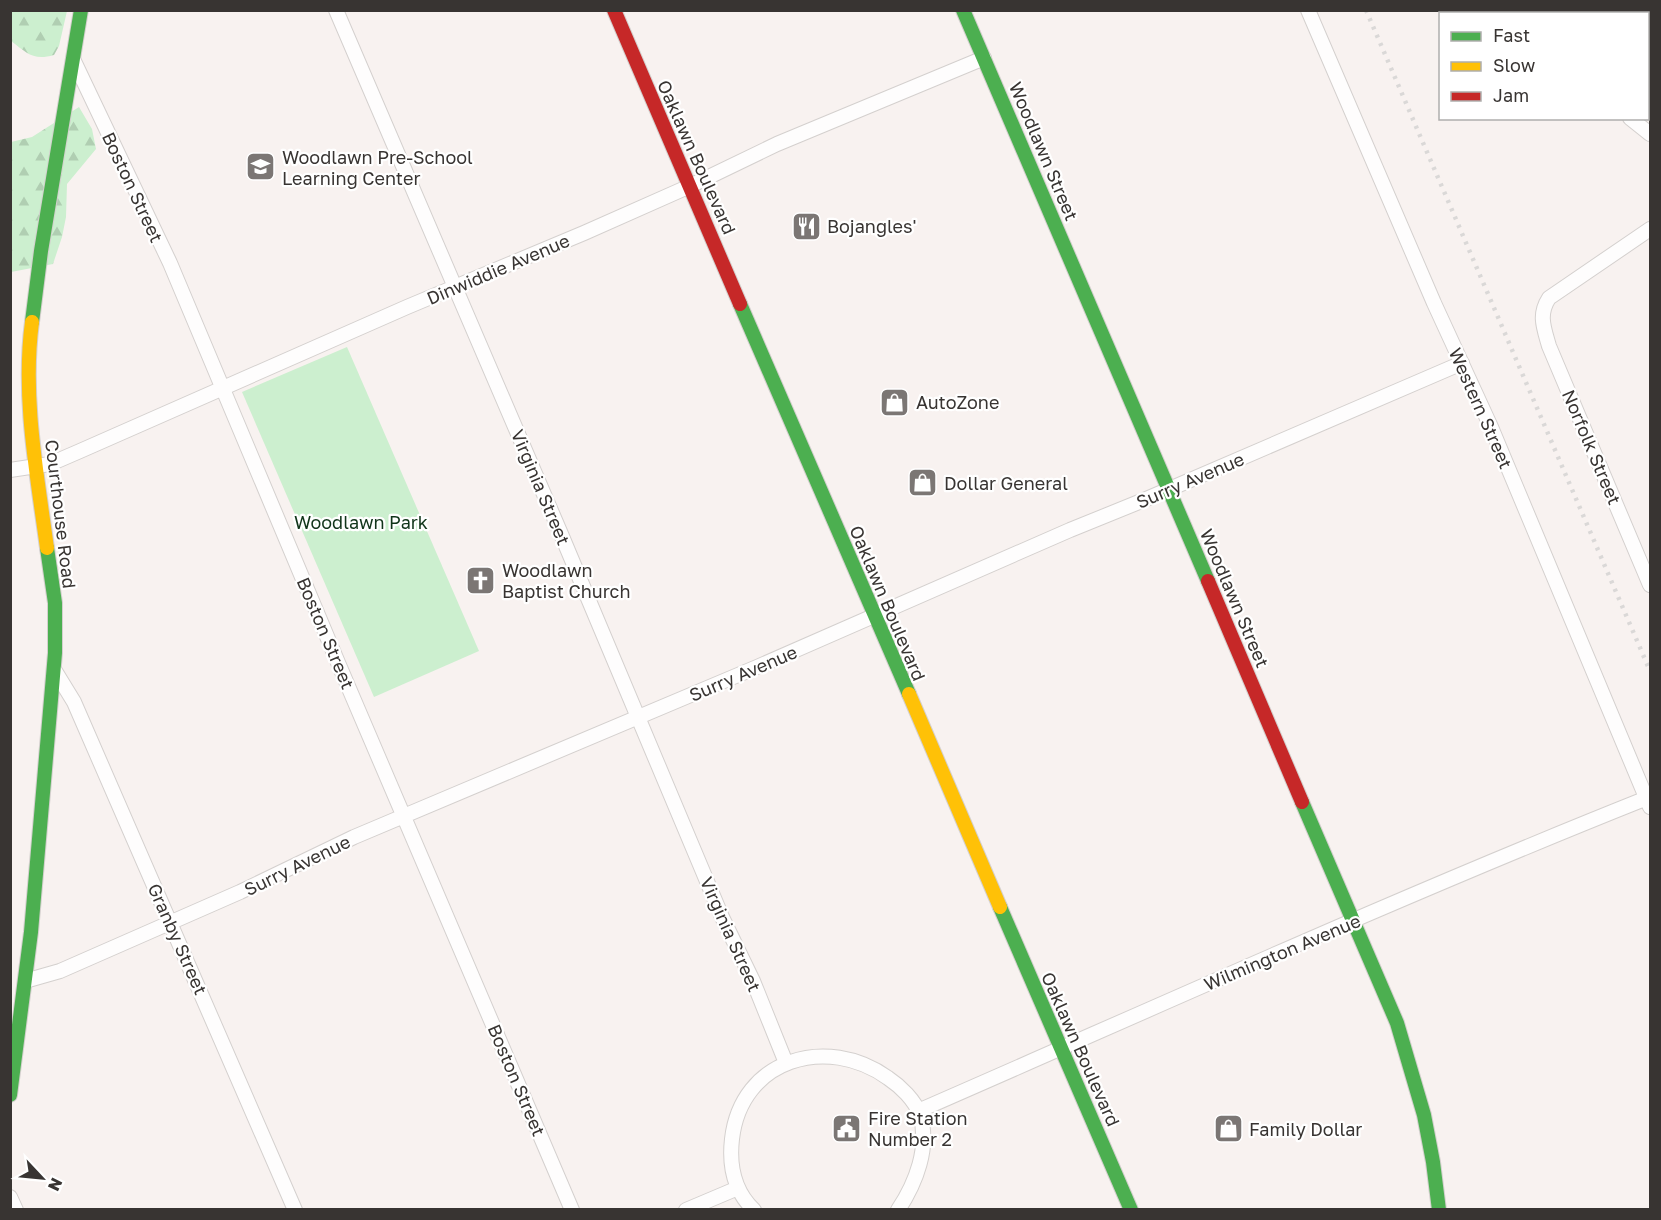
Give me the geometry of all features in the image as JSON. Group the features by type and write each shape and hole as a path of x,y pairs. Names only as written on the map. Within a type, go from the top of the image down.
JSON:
{"main road":[{"name":"Courthouse Road","path":"10,1095 25,981 55,671 55,603 36,467 29,387 31,329 41,251 81,10"},
{"name":"Oaklawn Boulevard","path":"614,10 1131,1209"},
{"name":"Woodlawn Street","path":"963,10 1397,1023 1416,1078 1433,1158 1439,1209"}],"street":[{"name":"Virginia Street","path":"336,10 553,514 722,917 753,981 786,1063"},
{"name":"Western Street","path":"1308,10 1434,303 1491,427 1649,803"},
{"name":"Dinwiddie Avenue","path":"10,470 36,467 80,451 690,186 777,144 984,58"},
{"name":"Boston Street","path":"73,59 170,263 572,1209"},
{"path":"1632,120 1650,134"},
{"name":"Norfolk Street","path":"1650,229 1549,298 1544,306 1542,321 1549,346 1650,585"},
{"name":"Surry Avenue","path":"25,981 60,970 240,892 354,837 638,718 1462,363"},
{"name":"Granby Street","path":"55,671 74,702 295,1209"},
{"name":"Wilmington Avenue","path":"918,1111 1546,839 1649,803"},
{"path":"754,1209 738,1188 732,1172 733,1132 740,1109 753,1088 766,1075 786,1063 821,1055 845,1058 865,1065 897,1084 918,1111 922,1138 921,1159 915,1179 898,1209"},
{"path":"686,1209 738,1188"},
{"path":"10,1197 16,1209"}],"green space":[{"path":"11,10 67,11 59,46 54,55 35,56 11,41"},
{"path":"79,107 92,129 96,149 67,184 66,217 53,264 11,272 11,142 32,137"},
{"name":"Woodlawn Park","path":"347,347 479,651 374,697 242,392"}],"railway":[{"path":"1366,10 1650,671"}],"traffic: fast":[{"path":"32,322 41,251 81,10"},
{"path":"963,10 1208,581"},
{"path":"740,304 909,694"},
{"path":"10,1095 31,932 55,653 55,603 47,548"},
{"path":"1302,802 1397,1023 1424,1115 1439,1210"},
{"path":"1000,907 1131,1210"}],"traffic: slow":[{"path":"32,322 29,350 30,407 35,464 47,548"},
{"path":"909,694 1000,907"}],"traffic: jam":[{"path":"614,10 740,304"},
{"path":"1208,581 1302,802"}],"place":[{"name":"Woodlawn Pre-School Learning Center","path":"261,167"},
{"name":"Bojangles'","path":"806,226"},
{"name":"AutoZone","path":"895,402"},
{"name":"Dollar General","path":"923,483"},
{"name":"Woodlawn Baptist Church","path":"481,580"},
{"name":"Fire Station Number 2","path":"847,1128"},
{"name":"Family Dollar","path":"1228,1129"}]}
